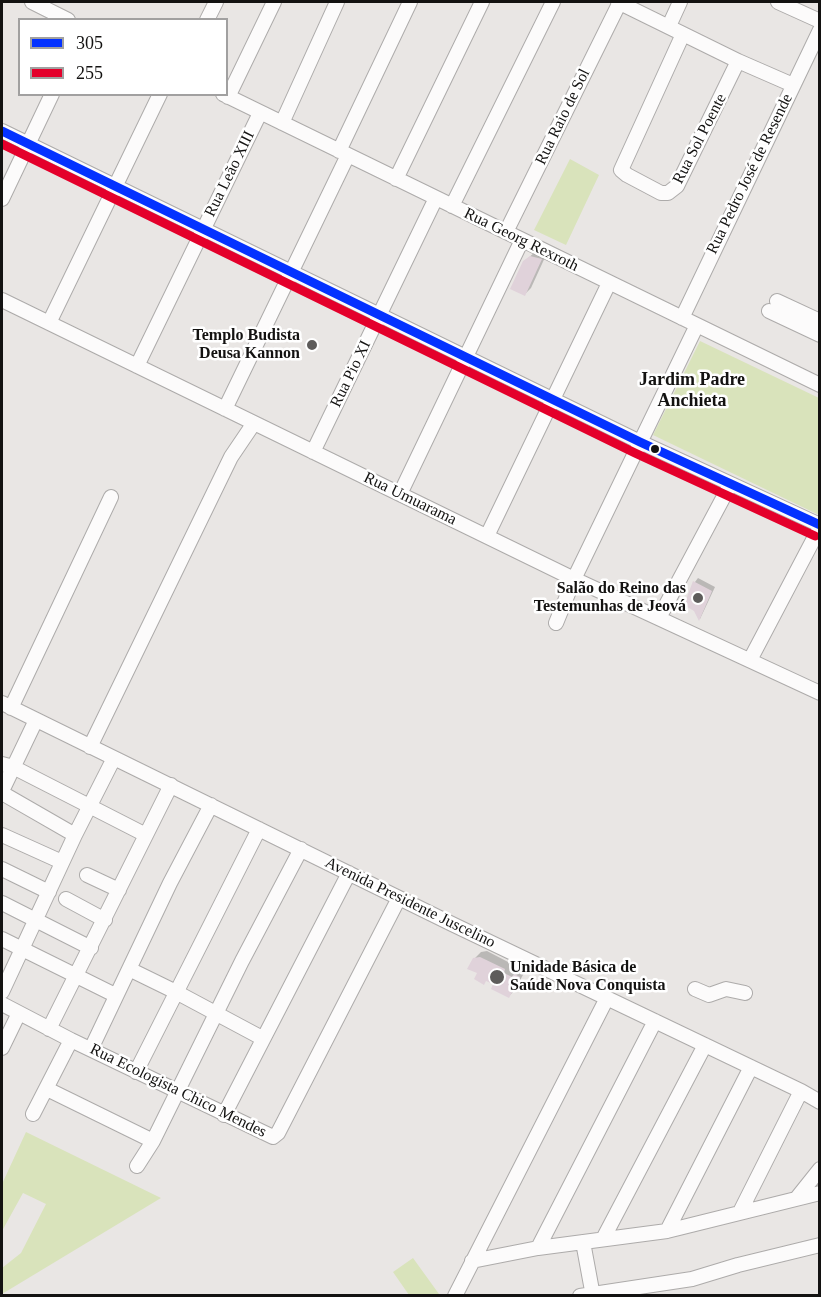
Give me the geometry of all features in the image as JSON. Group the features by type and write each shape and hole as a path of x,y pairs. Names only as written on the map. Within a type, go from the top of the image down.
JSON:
{"street":[{"path":"32,2 64,18"},
{"path":"208,18 216,2"},
{"path":"228,90 274,2"},
{"path":"282,123 337,2"},
{"path":"225,409 291,272 410,2"},
{"path":"396,179 482,2"},
{"path":"452,206 553,2"},
{"path":"619,2 738,61 793,85"},
{"name":"Rua Raio de Sol","path":"506,232 619,2"},
{"path":"669,26 680,2"},
{"path":"778,2 819,21"},
{"name":"Rua Pedro José de Resende","path":"681,318 819,30"},
{"name":"Rua Sol Poente","path":"683,34 621,170 627,176 661,193 668,193 677,186 738,61"},
{"path":"2,199 51,96"},
{"path":"49,323 159,96"},
{"name":"Rua Georg Rexroth","path":"225,96 819,385"},
{"name":"Rua Leão XIII","path":"137,366 260,112"},
{"path":"2,131 553,400 819,526 750,660"},
{"name":"Rua Pio XI","path":"314,452 436,198"},
{"path":"400,494 522,240"},
{"path":"487,536 609,283"},
{"name":"Rua Umuarama","path":"2,300 574,579 819,693"},
{"path":"819,321 773,306 819,335"},
{"path":"555,623 697,325"},
{"path":"90,747 231,457 254,423"},
{"path":"659,618 730,485"},
{"path":"6,705 111,497"},
{"name":"Avenida Presidente Juscelino","path":"6,705 171,784 399,898 801,1091 819,1102"},
{"path":"36,720 8,765 2,792 75,835"},
{"path":"4,982 114,758"},
{"path":"8,765 146,835"},
{"path":"49,1029 171,784"},
{"path":"91,1049 115,995 211,805"},
{"path":"136,1072 259,829"},
{"path":"2,835 62,862"},
{"path":"138,1166 153,1141 242,961 301,849"},
{"path":"2,869 49,892"},
{"path":"224,1115 349,873"},
{"path":"87,875 119,890"},
{"name":"Rua Ecologista Chico Mendes","path":"2,1004 136,1072 273,1137 278,1133 399,898"},
{"path":"66,899 105,920"},
{"path":"2,903 91,948"},
{"path":"2,939 115,995"},
{"path":"129,969 262,1038"},
{"path":"695,989 709,995 726,989 745,993"},
{"path":"455,1296 607,998"},
{"path":"2,1048 19,1013"},
{"path":"538,1248 655,1021"},
{"path":"33,1114 71,1040"},
{"path":"603,1239 705,1045"},
{"path":"667,1231 751,1067"},
{"path":"47,1089 153,1141"},
{"path":"740,1212 801,1091"},
{"path":"796,1198 819,1168"},
{"path":"472,1262 538,1248 667,1231 819,1193"},
{"path":"583,1242 589,1295 692,1279 748,1262 819,1245"}],"green space":[{"path":"570,159 599,175 566,245 534,230"},
{"path":"700,341 819,398 819,515 653,435"},
{"path":"26,1132 161,1198 2,1294 2,1268 21,1253 46,1204 23,1193 2,1231 2,1184"},
{"path":"413,1258 439,1294 409,1295 393,1272"}],"building":[{"path":"530,256 542,259 525,296 510,289 523,261"},
{"name":"Salão do Reino das Testemunhas de Jeová","path":"693,581 712,591 699,621 694,611 684,605"},
{"name":"Unidade Básica de Saúde Nova Conquista","path":"480,957 505,969 504,973 512,977 514,974 520,977 509,998 491,989 493,984 486,981 484,985 474,979 477,973 467,969 473,958"}],"transit line":[{"name":"305","path":"2,131 640,442 820,525"},
{"name":"255","path":"2,144 635,453 815,536"}],"place":[{"name":"Templo Budista Deusa Kannon","path":"312,345"},
{"name":"Salão do Reino das Testemunhas de Jeová","path":"698,598"},
{"name":"Unidade Básica de Saúde Nova Conquista","path":"497,977"}],"district":[{"name":"Jardim Padre Anchieta","path":"692,390"}]}
